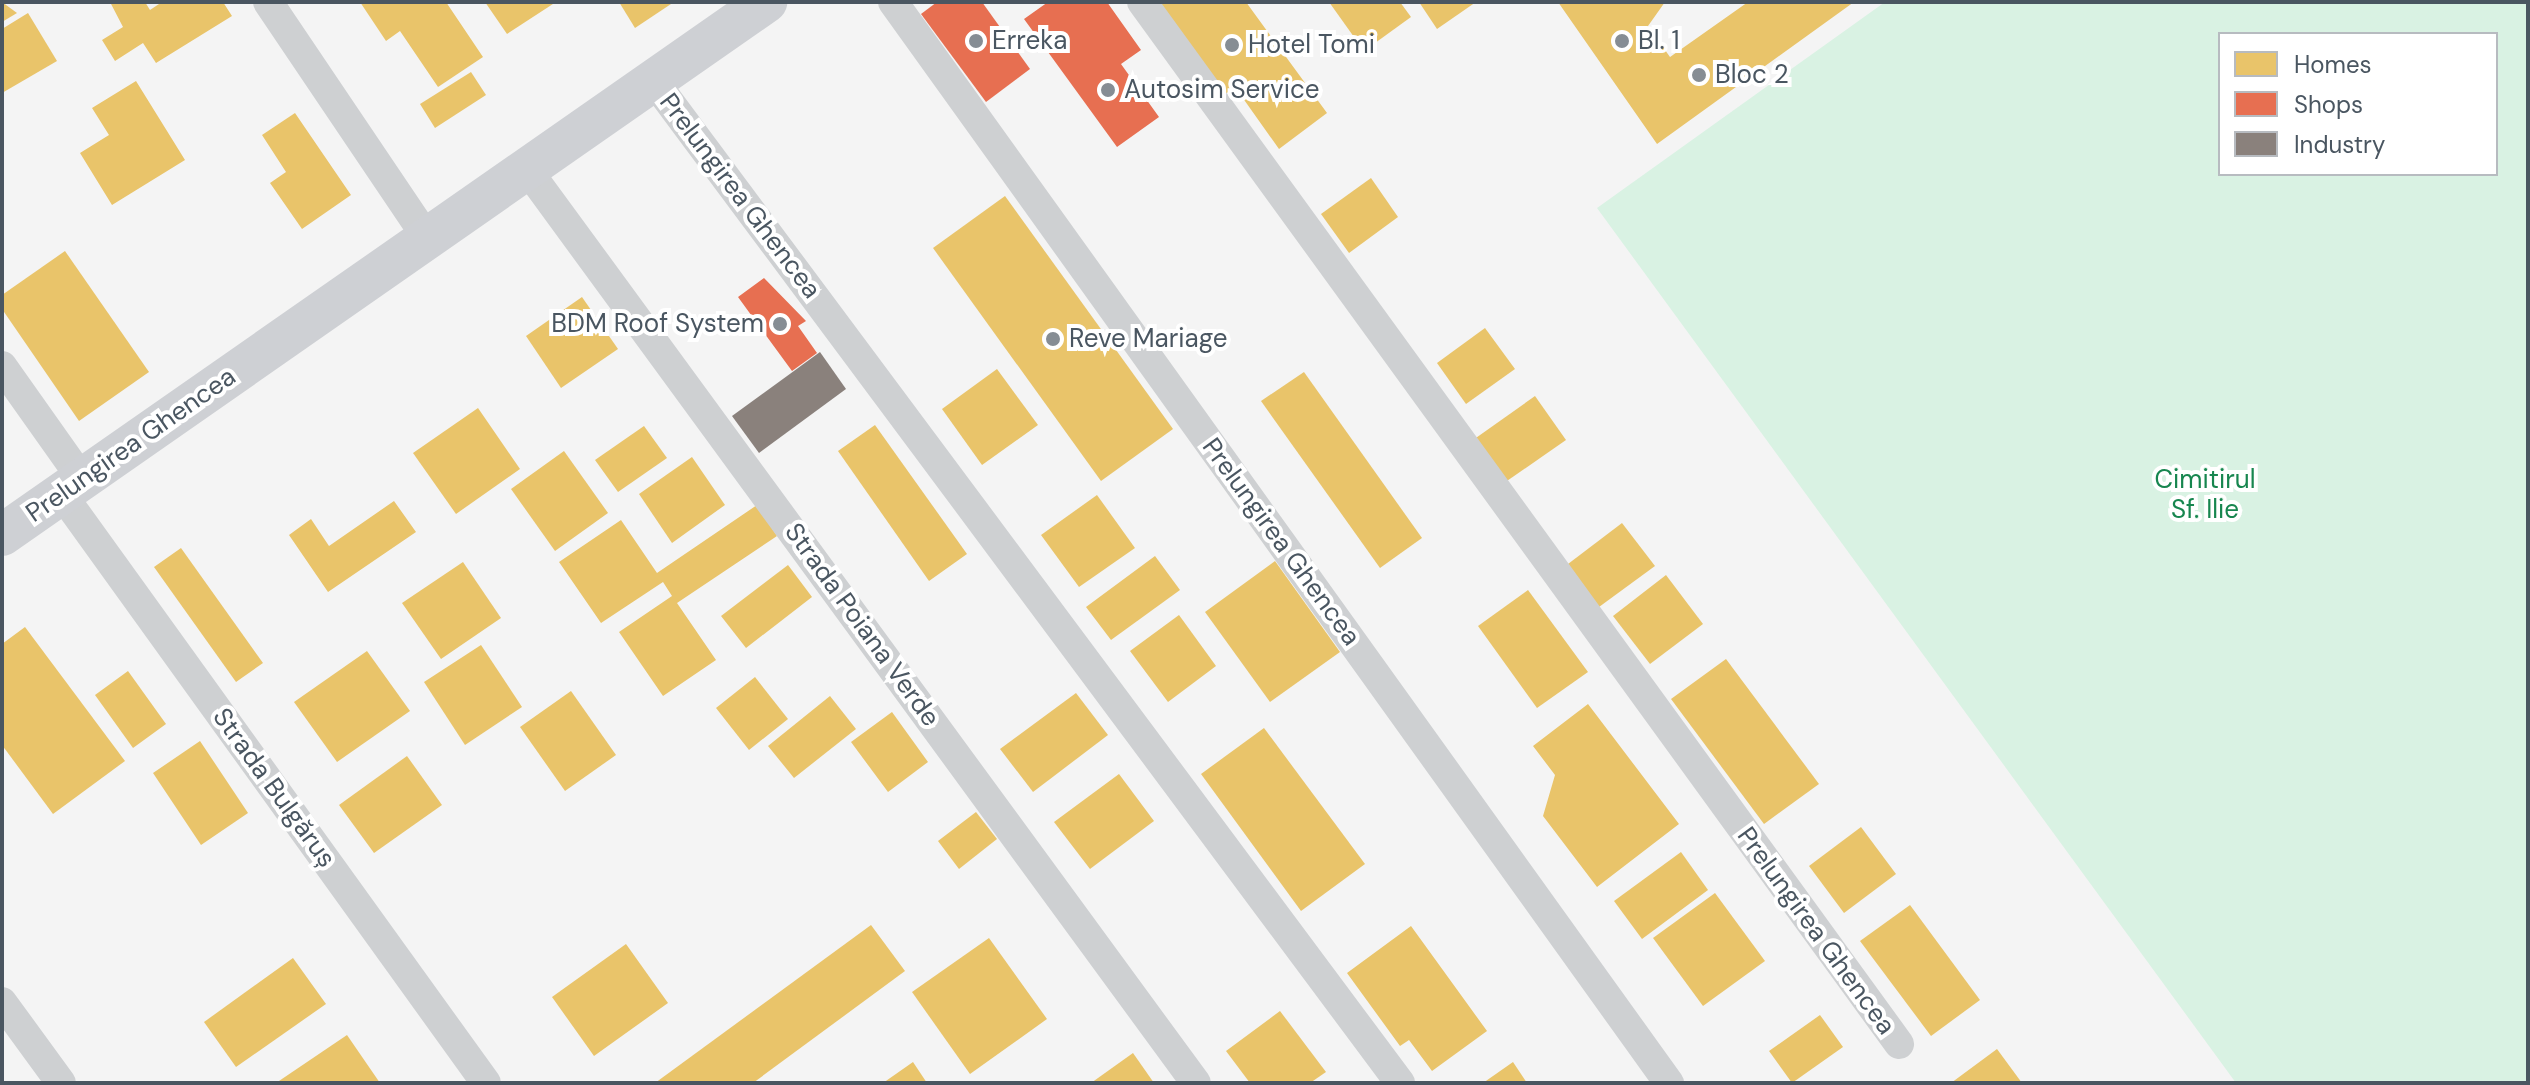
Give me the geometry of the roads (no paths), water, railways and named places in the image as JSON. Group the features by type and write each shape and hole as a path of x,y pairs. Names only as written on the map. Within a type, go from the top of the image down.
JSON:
{"main road":[{"name":"Prelungirea Ghencea","path":"2,535 653,80 751,6"}],"street":[{"path":"268,2 427,238"},
{"name":"Prelungirea Ghencea","path":"893,2 1669,1083"},
{"name":"Prelungirea Ghencea","path":"1142,2 1899,1044"},
{"name":"Prelungirea Ghencea","path":"653,80 1400,1083"},
{"name":"Strada Poiana Verde","path":"526,168 1196,1083"},
{"name":"Strada Bulgăruș","path":"2,366 72,486 486,1083"},
{"path":"2,1002 61,1083"}],"place":[{"name":"Erreka","path":"976,41"},
{"name":"Bl. 1","path":"1622,41"},
{"name":"Hotel Tomi","path":"1232,45"},
{"name":"Bloc 2","path":"1699,75"},
{"name":"Autosim Service","path":"1108,90"},
{"name":"BDM Roof System","path":"780,324"},
{"name":"Reve Mariage","path":"1053,339"}],"park label":[{"name":"Cimitirul Sf. Ilie","path":"2205,495"}]}
